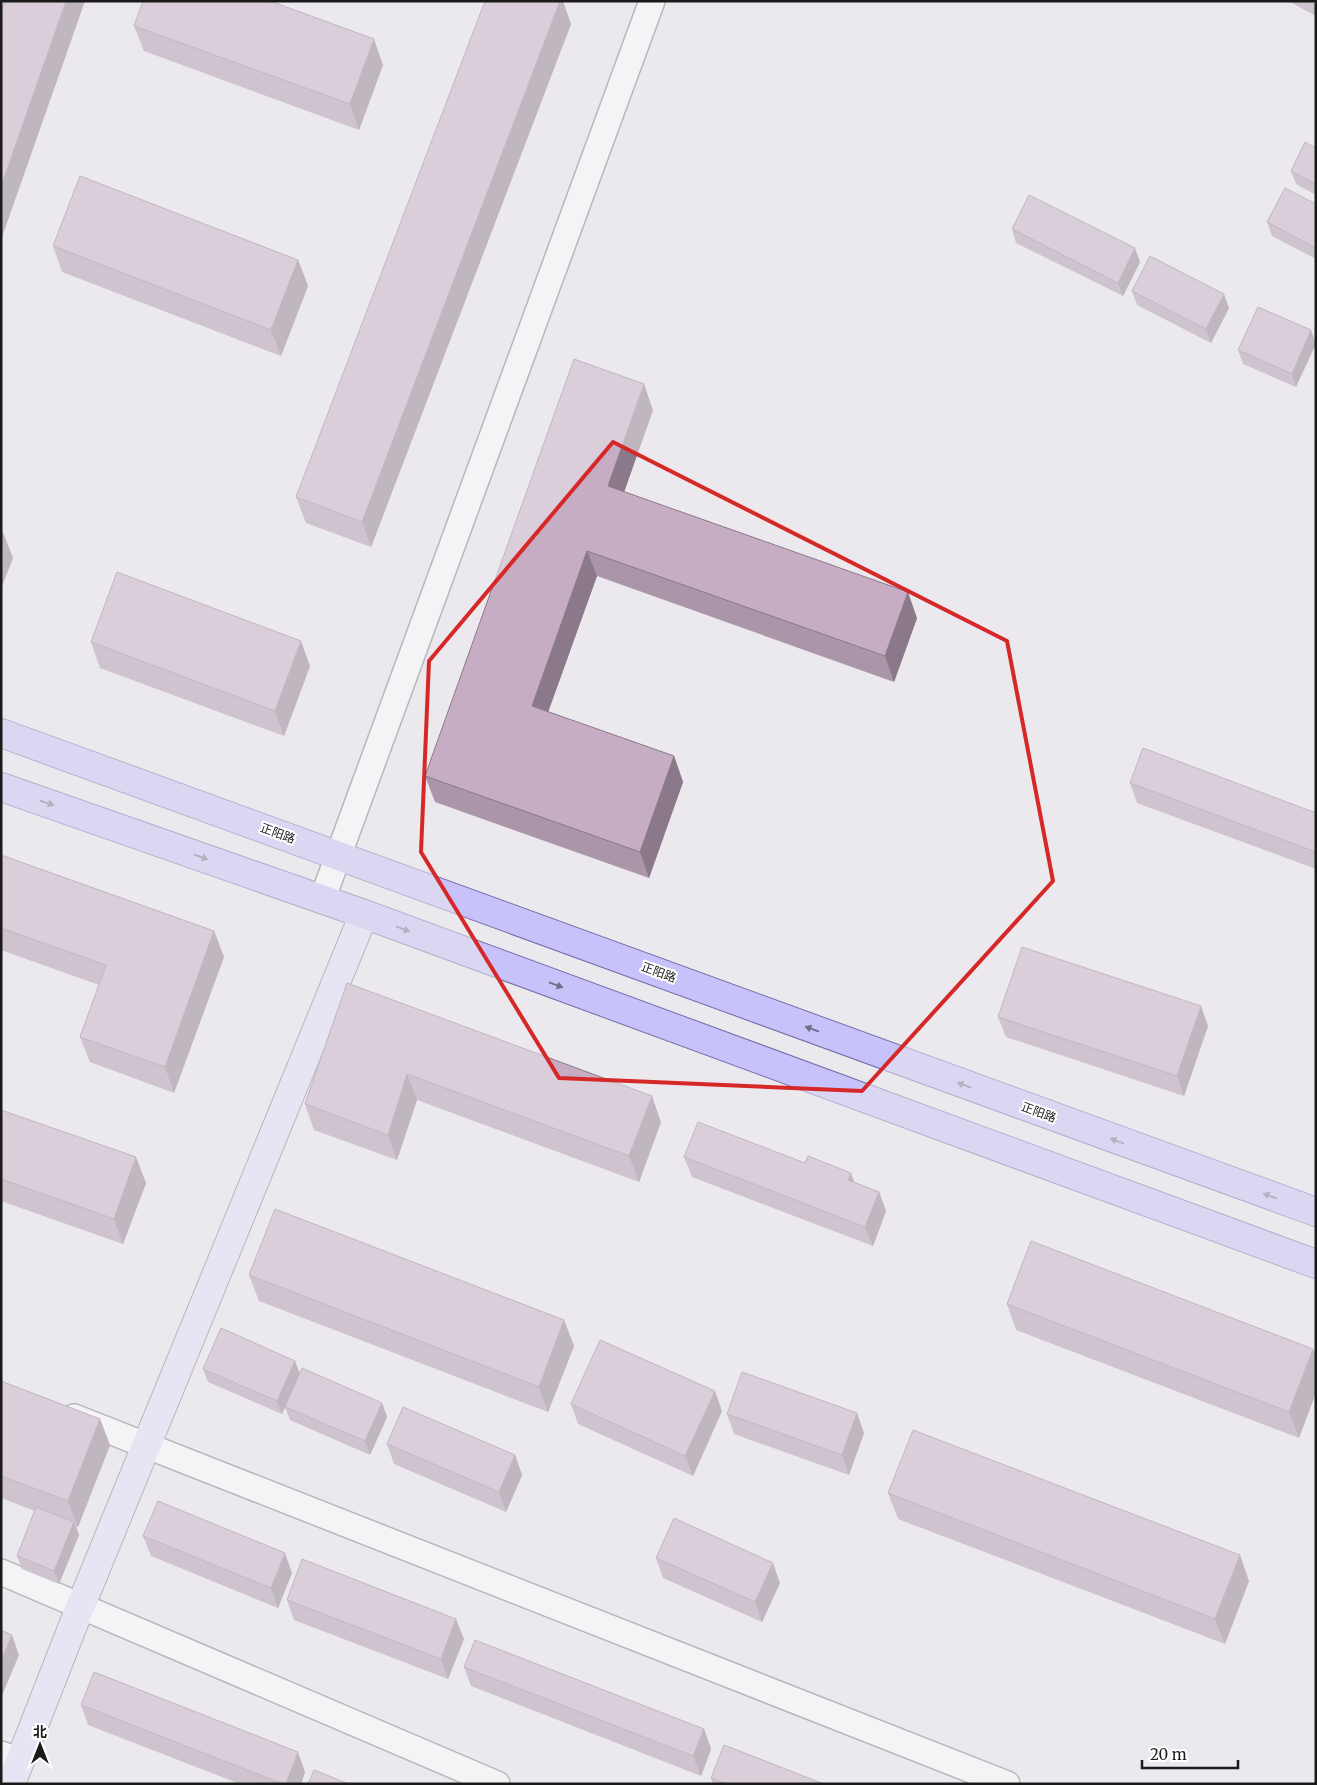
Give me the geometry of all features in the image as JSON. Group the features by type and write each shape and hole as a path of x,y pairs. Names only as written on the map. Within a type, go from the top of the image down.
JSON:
{"main road":[{"name":"正阳路","path":"1,733 338,854 1080,1128 1316,1212"},
{"path":"1,787 364,914 1316,1264"}],"street":[{"path":"322,900 652,1"},
{"path":"11,1766 82,1605 364,914"},
{"path":"56,1410 1007,1784"},
{"path":"1,1572 497,1784"}],"highlighted area":[{"path":"613,442 1007,641 1053,881 862,1091 559,1078 421,852 429,661"}],"building":[{"path":"5,1 66,1 1,187 1,13"},
{"path":"143,1 270,1 374,39 350,104 134,26"},
{"path":"485,1 560,1 362,522 296,497"},
{"path":"1305,142 1316,148 1316,184 1291,171"},
{"path":"80,176 298,260 271,330 53,246"},
{"path":"1285,188 1316,204 1316,248 1267,222"},
{"path":"1029,195 1135,248 1118,283 1012,229"},
{"path":"1150,256 1224,294 1206,329 1132,291"},
{"path":"1258,307 1311,330 1292,374 1238,350"},
{"path":"574,359 644,384 608,486 908,592 885,656 587,551 532,706 674,756 640,852 425,776"},
{"path":"117,572 301,641 275,711 91,642"},
{"path":"1143,748 1316,813 1316,852 1130,783"},
{"path":"1,855 214,931 165,1067 80,1037 106,965 1,928"},
{"path":"1022,947 1201,1006 1177,1076 998,1017"},
{"path":"347,983 652,1096 629,1156 407,1074 388,1135 305,1104"},
{"path":"1,1110 136,1157 114,1219 1,1179"},
{"path":"698,1122 805,1163 808,1156 851,1173 848,1180 879,1192 865,1227 684,1157"},
{"path":"275,1209 564,1320 539,1387 249,1275"},
{"path":"1031,1241 1313,1349 1289,1412 1007,1304"},
{"path":"221,1328 295,1361 277,1401 203,1369"},
{"path":"600,1340 715,1391 685,1456 571,1404"},
{"path":"302,1368 382,1403 365,1441 285,1407"},
{"path":"742,1372 857,1413 842,1455 727,1414"},
{"path":"1,1381 100,1419 68,1501 1,1476"},
{"path":"403,1407 515,1455 499,1492 387,1444"},
{"path":"913,1430 1240,1555 1215,1619 888,1493"},
{"path":"158,1501 285,1553 271,1588 143,1536"},
{"path":"36,1507 74,1522 54,1571 17,1556"},
{"path":"674,1518 773,1563 755,1602 656,1558"},
{"path":"302,1559 456,1619 441,1659 287,1600"},
{"path":"1,1630 12,1635 1,1661"},
{"path":"475,1640 704,1729 693,1756 464,1667"},
{"path":"94,1672 298,1752 286,1784 81,1705"},
{"path":"724,1745 824,1784 726,1784 711,1778"},
{"path":"314,1770 349,1784 308,1784"}]}
